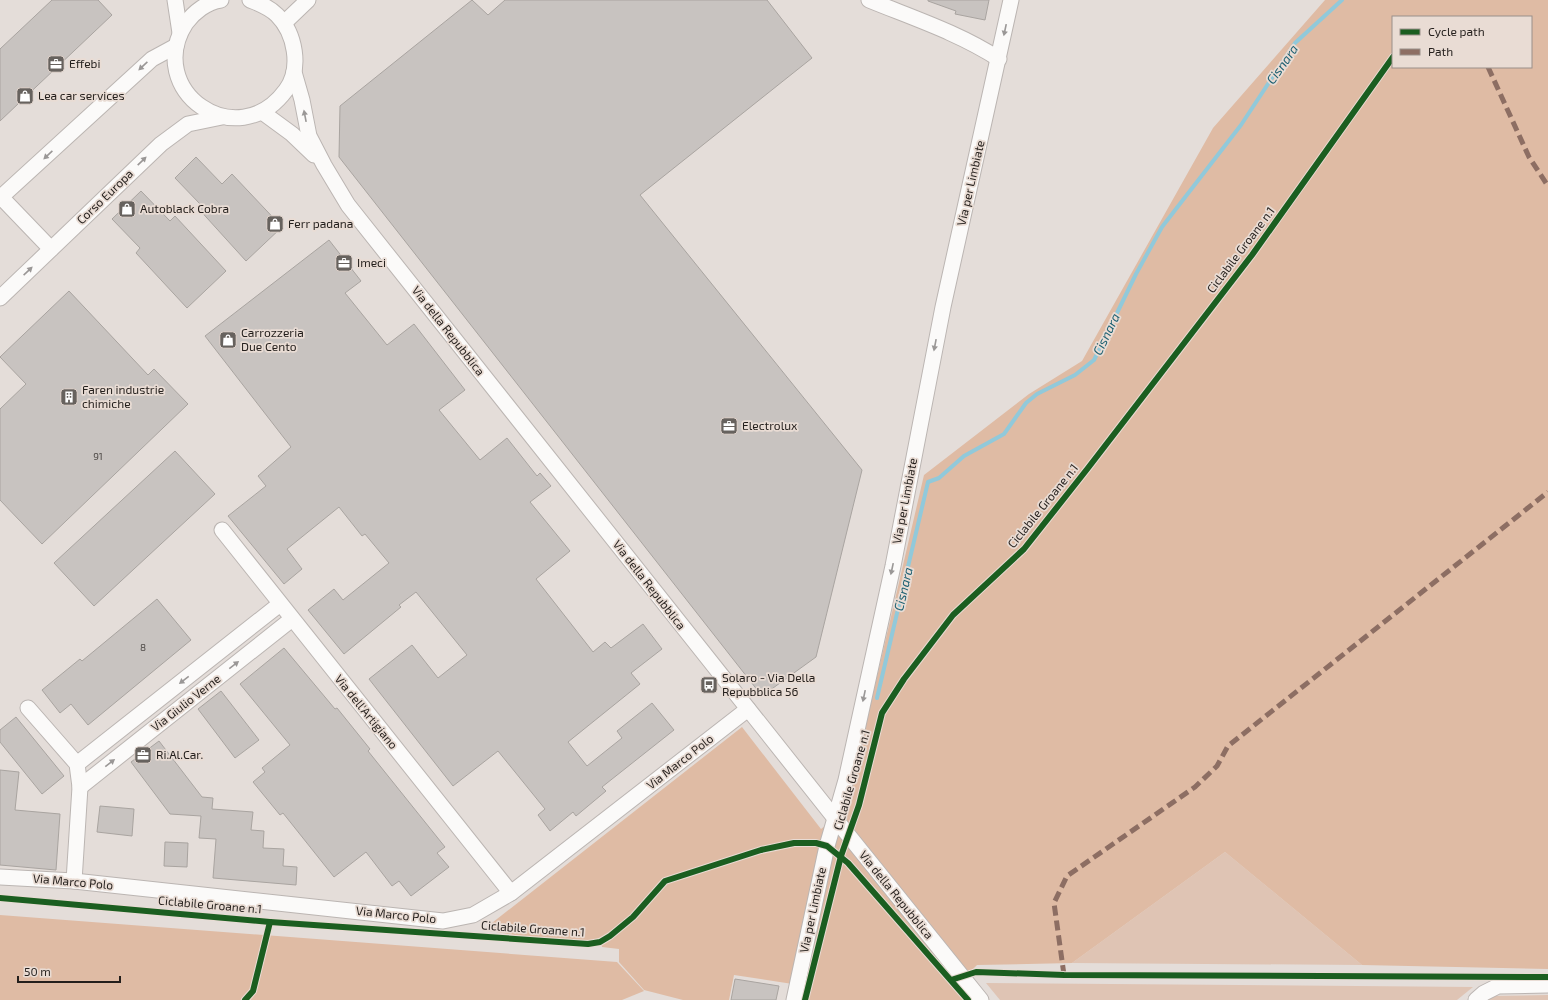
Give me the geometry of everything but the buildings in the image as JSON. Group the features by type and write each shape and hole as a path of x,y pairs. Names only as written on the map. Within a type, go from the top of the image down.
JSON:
{"street":[{"path":"176,0 178,39 175,64 180,83 190,98 204,110 222,117 242,118 262,112 276,102 287,88 294,72 295,55 292,38 284,23 277,14 250,0"},
{"path":"51,249 0,197 152,59 178,39 190,19 202,8 221,0"},
{"path":"284,23 308,0"},
{"path":"869,0 940,28 979,46 999,60"},
{"name":"Via per Limbiate","path":"794,1000 827,846 846,780 893,566 942,307 999,60 1011,0"},
{"name":"Via della Repubblica","path":"294,72 302,100 309,136 348,206 981,1000"},
{"name":"Via della Repubblica","path":"262,112 292,134 324,165"},
{"name":"Corso Europa","path":"0,298 161,144 188,124 222,117"},
{"name":"Via dell'Artigiano","path":"222,530 511,893"},
{"name":"Via Giulio Verne","path":"76,764 280,604"},
{"name":"Via Giulio Verne","path":"80,787 292,618"},
{"path":"28,708 76,764 80,787 74,881"},
{"name":"Via Marco Polo","path":"0,876 74,881 443,921 473,915 511,893 748,709"},
{"path":"1476,1000 1484,993 1498,986 1548,985"}],"shaded area":[{"path":"1325,0 1548,0 1548,969 1362,965 1225,852 1072,963 977,965 954,988 964,1000 796,1000 799,985 734,975 729,1000 683,1000 644,990 619,962 619,949 602,947 600,938 589,941 534,938 483,930 742,727 821,829 846,810 924,475 1029,394 1082,361 1213,128"},
{"path":"1225,852 1362,965 1072,963"},
{"path":"0,915 617,962 644,991 622,1000 0,1000"},
{"path":"986,983 1473,987 1457,1000 1000,1000"},
{"path":"1548,995 1548,1000 1488,1000 1493,996"}],"waterway":[{"name":"Cisnara","path":"877,698 928,482 939,478 964,456 1004,434 1026,403 1037,394 1075,375 1094,360 1136,274 1162,227 1241,125 1295,43 1342,0"}],"marked path":[{"path":"1488,68 1529,157 1548,186"},
{"path":"1064,975 1054,903 1067,876 1195,787 1217,766 1228,746 1548,492"}],"cycle path":[{"name":"Ciclabile Groane n.1","path":"805,1000 841,856 859,805 882,713 904,679 953,615 1024,549 1088,468 1252,255 1392,58"},
{"name":"Ciclabile Groane n.1","path":"0,898 270,922 588,944 600,942 610,936 633,917 665,881 761,850 794,843 816,843 827,846 848,863 968,1000"},
{"path":"245,1000 253,991 270,922"},
{"path":"951,980 976,972 1064,975 1548,977"}],"place":[{"name":"Effebi","path":"56,64"},
{"name":"Lea car services","path":"25,96"},
{"name":"Autoblack Cobra","path":"127,209"},
{"name":"Ferr padana","path":"275,224"},
{"name":"Imeci","path":"344,263"},
{"name":"Carrozzeria Due Cento","path":"228,340"},
{"name":"Faren industrie chimiche","path":"69,397"},
{"name":"Electrolux","path":"729,426"},
{"name":"Solaro - Via Della Repubblica 56","path":"709,685"},
{"name":"Ri.Al.Car.","path":"143,755"}]}
